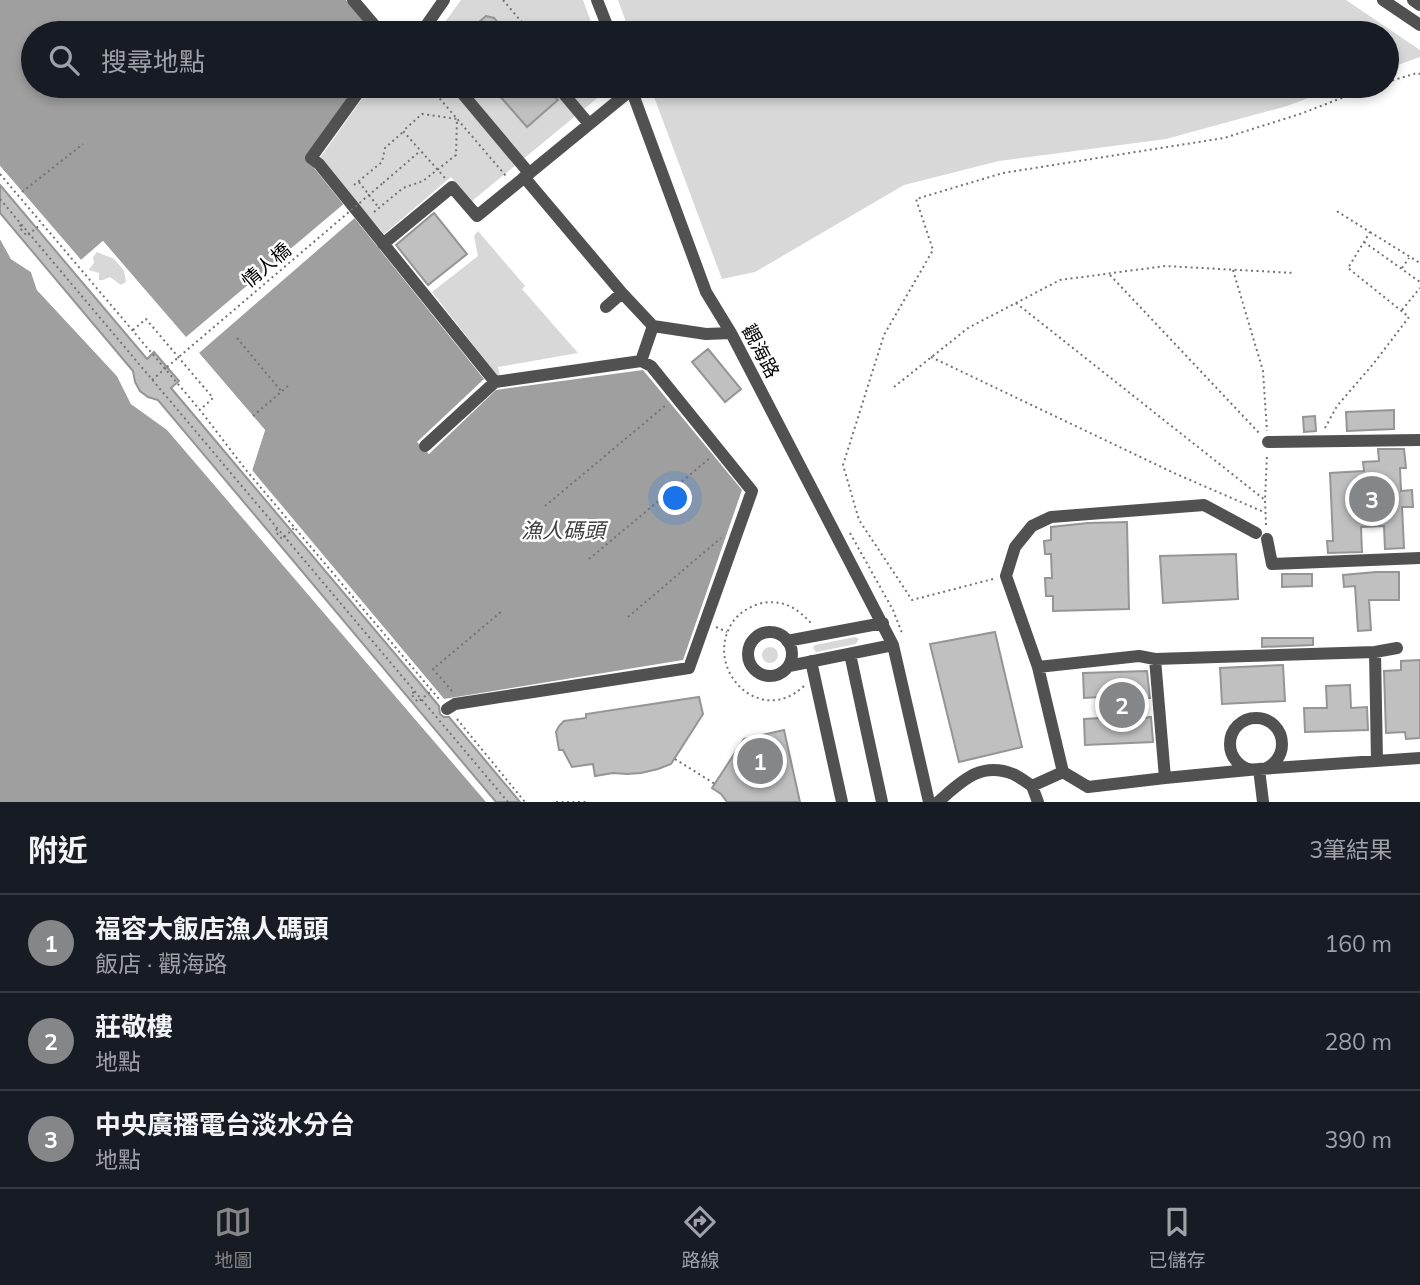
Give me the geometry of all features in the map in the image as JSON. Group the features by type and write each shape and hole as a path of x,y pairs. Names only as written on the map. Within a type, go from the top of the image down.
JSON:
{"street":[{"path":"353,0 371,21"},
{"path":"429,21 444,0"},
{"path":"597,0 605,21"},
{"path":"1383,0 1420,25"},
{"path":"1413,0 1420,5"},
{"path":"354,98 311,158 495,382"},
{"path":"466,98 622,293 653,326 706,334 731,333"},
{"path":"567,98 589,124"},
{"path":"383,243 452,187 477,216 619,98"},
{"name":"觀海路","path":"635,98 706,292 731,333 894,645 929,802"},
{"path":"606,307 622,293"},
{"path":"646,363 653,326"},
{"path":"425,446 495,382 646,363"},
{"path":"447,709 455,704 690,668 752,491 646,363"},
{"path":"1268,442 1420,440"},
{"path":"1420,558 1272,564 1262,536 1204,505 1051,517 1032,526 1015,547 1006,576 1038,667 1063,772 1088,787 1259,769 1420,758"},
{"path":"787,641 883,623"},
{"path":"775,633 787,641 792,655 789,666 781,674 767,677 753,670 747,656 751,642 761,634 775,633"},
{"path":"789,666 894,645"},
{"path":"1038,667 1139,656 1156,659 1375,652 1397,648"},
{"path":"1375,652 1377,761"},
{"path":"850,654 882,802"},
{"path":"1156,659 1165,778"},
{"path":"811,662 842,802"},
{"path":"1259,717 1275,725 1282,740 1282,749 1273,764 1259,769 1248,769 1240,765 1230,751 1229,742 1236,726 1242,721 1259,717"},
{"path":"939,802 972,774 991,769 1013,774 1032,786 1038,802"},
{"path":"1259,769 1262,802"},
{"path":"1032,786 1063,772"}],"path":[{"path":"503,0 521,21"},
{"path":"1399,79 1420,74"},
{"path":"439,98 514,185"},
{"path":"1006,576 912,600 859,520 843,465 884,335 933,250 916,199 1003,173 1224,138 1342,98"},
{"path":"343,194 382,162 384,148 422,114 457,119"},
{"path":"364,220 403,188 423,181 456,155 457,119"},
{"path":"403,131 452,187"},
{"path":"22,192 83,144"},
{"name":"情人橋","path":"152,380 421,151"},
{"path":"0,174 166,368 246,470 525,802"},
{"path":"359,181 379,208"},
{"path":"0,199 508,802"},
{"path":"1335,210 1420,263"},
{"path":"22,225 19,227 27,236 42,223"},
{"path":"1319,442 1336,406 1374,363 1409,317 1348,268 1370,232"},
{"path":"1364,242 1420,282"},
{"path":"1401,268 1410,256"},
{"path":"894,387 968,328 1060,280 1165,267 1294,273"},
{"path":"1233,270 1263,371 1268,442 1266,513 1262,536"},
{"path":"1108,274 1268,442"},
{"path":"1401,311 1420,288"},
{"path":"1016,303 1265,500"},
{"path":"132,331 146,319 213,398 200,410"},
{"path":"237,338 282,392"},
{"path":"931,357 1174,473 1266,513"},
{"path":"253,416 288,386"},
{"path":"545,506 670,402"},
{"path":"589,559 714,455"},
{"path":"277,529 275,531 282,539 295,528"},
{"path":"628,617 728,533"},
{"path":"806,684 795,695 781,700 757,699 734,679 726,665 724,648 727,632 736,617 759,604 784,603 800,611 812,623"},
{"path":"457,697 433,669 502,611"},
{"path":"414,692 411,694 418,702 432,690"},
{"path":"675,758 715,784"},
{"path":"556,802 589,802"}],"shaded area":[{"path":"461,0 583,0 591,21 446,21"},
{"path":"618,0 1346,0 1377,21 626,21"},
{"path":"1399,36 1420,50 1420,57 1399,65"},
{"path":"362,98 597,98 472,201 451,177 384,234 320,158"},
{"path":"654,98 1309,98 1166,139 999,161 904,185 755,272 722,279"},
{"path":"478,231 525,286 522,289 578,353 498,367 500,376 496,374 432,292 478,256 474,236"},
{"path":"97,252 121,264 126,282 121,285 110,277 99,280 99,273 89,270"},
{"path":"855,637 859,639 856,644 816,652 813,648 815,645"},
{"path":"767,647 773,647 778,655 776,661 767,663 762,658 762,652"}],"water":[{"name":"漁人碼頭","path":"0,0 346,0 364,21 21,21 21,98 351,98 306,158 484,379 417,442 429,454 496,390 643,370 742,490 683,660 444,699 252,470 265,430 103,241 81,260 0,166"},
{"path":"0,239 11,259 31,272 37,290 117,376 131,404 167,430 486,802 0,802"}],"pier":[{"path":"0,166 81,260 103,241 186,337 346,202 357,216 199,353 265,430 252,471 444,699 443,702 249,472 261,431 103,246 83,263 79,263 0,171"},
{"path":"0,235 14,256 33,270 40,288 120,374 134,402 170,427 429,730 428,734 168,430 131,404 117,376 37,290 31,272 11,259"}],"building":[{"path":"486,16 497,21 480,21"},
{"path":"502,98 556,98 558,100 527,127"},
{"path":"0,185 147,359 154,352 179,381 171,388 439,706 440,714 449,717 520,802 496,802 158,400 140,391 133,371 0,213"},
{"path":"434,213 467,254 428,285 396,245"},
{"path":"708,349 741,389 725,402 692,362"},
{"path":"1394,410 1394,429 1347,431 1346,412"},
{"path":"1315,416 1316,431 1304,432 1303,417"},
{"path":"1378,449 1404,449 1406,468 1400,468 1401,491 1412,490 1413,507 1402,507 1404,548 1385,549 1384,526 1361,527 1362,552 1328,553 1327,541 1333,541 1330,473 1364,471 1363,462 1379,461"},
{"path":"1127,522 1129,609 1053,611 1053,596 1046,596 1045,578 1052,578 1051,554 1045,554 1044,541 1051,540 1051,527"},
{"path":"1236,554 1238,599 1163,603 1160,556"},
{"path":"1399,572 1399,600 1369,600 1371,630 1358,631 1355,586 1344,587 1343,575"},
{"path":"1282,574 1312,574 1312,586 1282,587"},
{"path":"995,632 1022,747 959,762 930,644"},
{"path":"1262,638 1313,638 1313,645 1262,647"},
{"path":"1420,660 1420,738 1406,739 1405,732 1386,733 1384,671 1401,670 1401,661"},
{"path":"1283,665 1285,701 1222,704 1220,668"},
{"path":"1147,671 1150,698 1143,698 1144,718 1151,717 1153,742 1085,745 1084,719 1101,718 1100,697 1084,698 1083,673"},
{"path":"1350,685 1351,708 1367,707 1368,730 1305,732 1304,708 1327,708 1326,686"},
{"path":"699,697 703,714 671,764 658,769 595,776 593,764 572,767 563,750 559,750 556,732 564,721 586,718 586,714"},
{"path":"784,730 800,802 727,802 712,788 744,739"}],"place":[{"name":"中央廣播電台淡水分台","path":"1372,499"},
{"name":"莊敬樓","path":"1122,705"},
{"name":"福容大飯店漁人碼頭","path":"760,761"}]}
